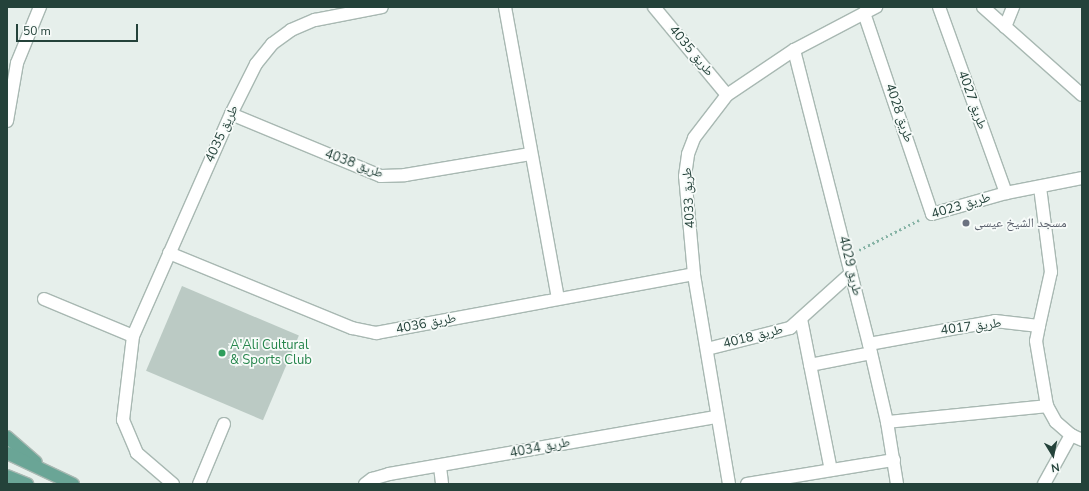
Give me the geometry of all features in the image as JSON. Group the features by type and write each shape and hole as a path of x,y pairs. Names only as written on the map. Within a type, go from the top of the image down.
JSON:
{"main road":[{"path":"7,437 48,472"},
{"path":"7,453 73,484"},
{"path":"7,476 27,484"}],"street":[{"path":"7,121 17,63 40,7"},
{"name":"طريق 4035","path":"173,484 138,453 123,420 133,336 169,253 231,114 256,64 272,44 291,30 315,20 382,7"},
{"path":"505,7 530,154 558,298"},
{"name":"طريق 4035","path":"654,7 727,95"},
{"name":"طريق 4033","path":"729,484 694,274 685,176 688,154 694,138 727,95 794,50 876,7"},
{"name":"طريق 4027","path":"939,7 1006,193"},
{"path":"983,7 1082,95"},
{"path":"1004,27 1013,7"},
{"name":"طريق 4028","path":"864,13 932,214"},
{"name":"طريق 4029","path":"794,50 870,348 887,422 898,484"},
{"name":"طريق 4038","path":"231,114 381,176 405,176 530,154"},
{"name":"طريق 4023","path":"932,214 1006,193 1082,178"},
{"path":"1040,187 1052,272 1036,341 1047,406 1056,422 1071,435 1082,440"},
{"name":"طريق 4036","path":"169,253 365,332 388,332 558,298 694,274"},
{"name":"طريق 4018","path":"707,349 776,333 802,319 851,273"},
{"path":"44,299 133,336"},
{"path":"802,319 831,470"},
{"name":"طريق 4017","path":"810,364 870,348 995,322 1039,326"},
{"path":"887,422 1047,406"},
{"name":"طريق 4034","path":"365,484 372,478 389,474 440,467 717,417"},
{"path":"199,484 224,424"},
{"path":"1044,484 1071,435"},
{"path":"747,484 894,460"},
{"path":"440,467 442,484"}],"path":[{"name":"طريق 4023","path":"847,256 932,214"}],"building":[{"name":"A'Ali Cultural & Sports Club","path":"182,286 299,336 263,420 146,371"}],"place":[{"name":"مسجد الشيخ عيسى","path":"966,223"},
{"name":"A'Ali Cultural & Sports Club","path":"222,353"}]}
